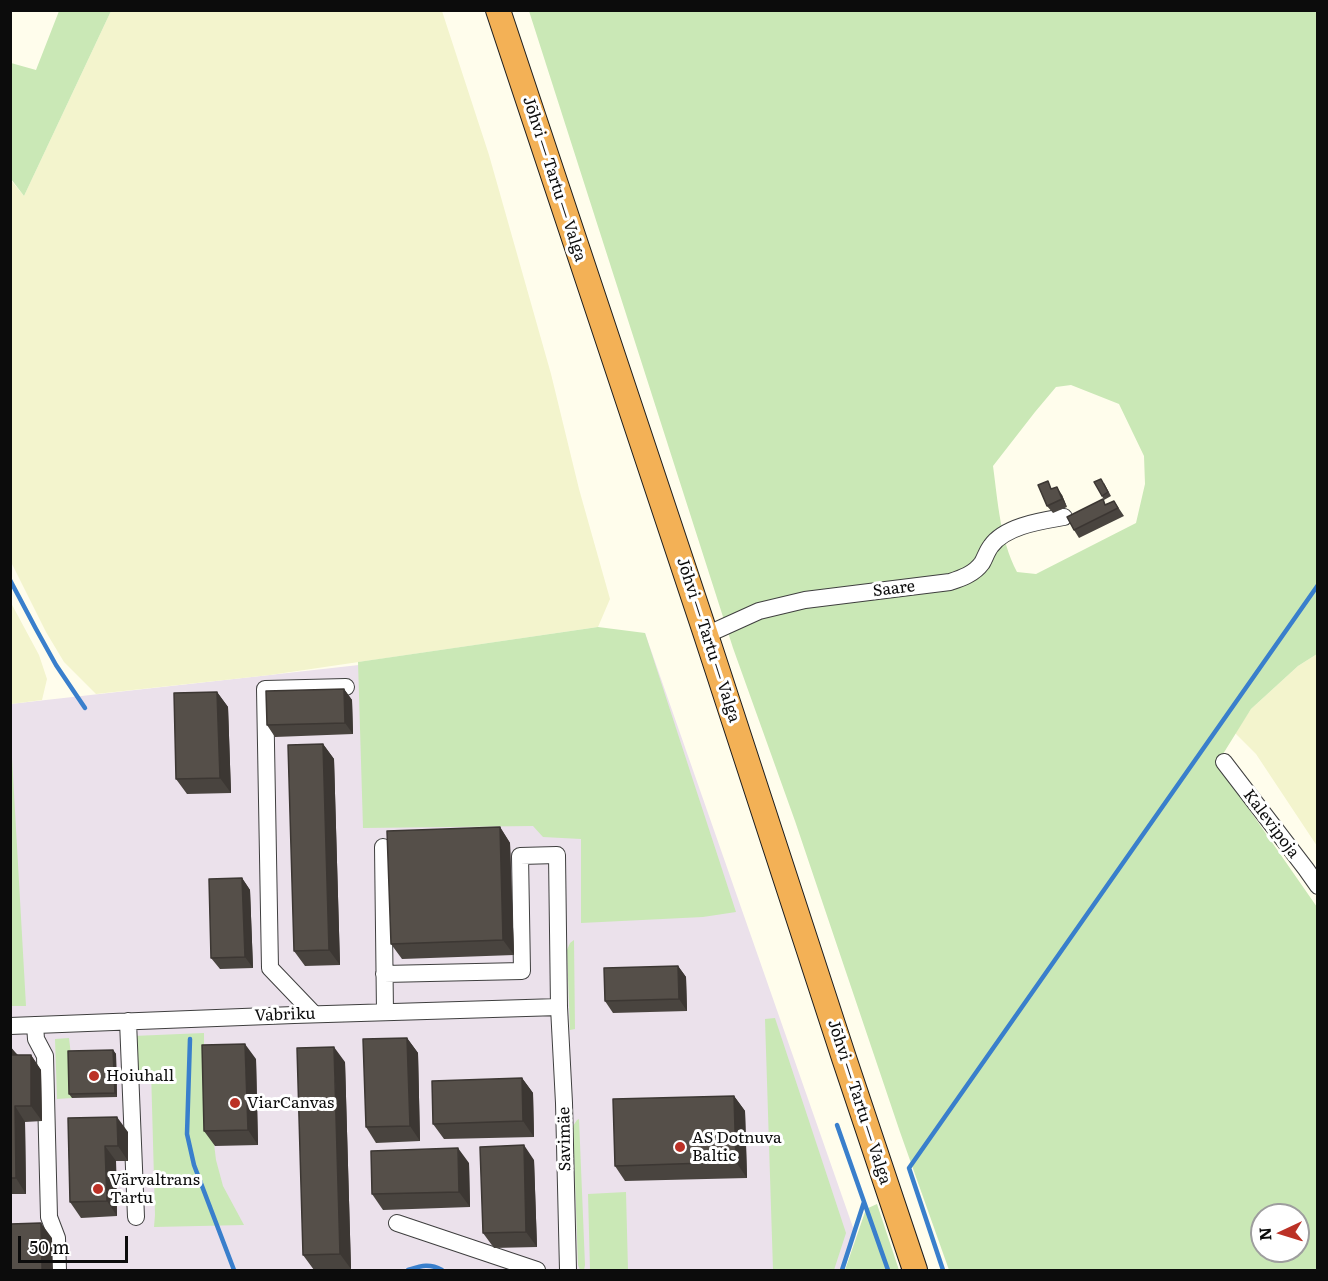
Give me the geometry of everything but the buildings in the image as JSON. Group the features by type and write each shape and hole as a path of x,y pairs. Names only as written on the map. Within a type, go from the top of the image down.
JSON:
{"highway":[{"name":"Jõhvi — Tartu — Valga","path":"498,10 915,1270"}],"street":[{"name":"Saare","path":"706,635 759,611 805,600 950,582 969,575 981,565 991,545 1005,533 1039,521 1064,517"},
{"path":"314,1014 270,968 265,688 346,687"},
{"name":"Kalevipoja","path":"1224,762 1317,886"},
{"path":"382,847 384,1012"},
{"name":"Savimäe","path":"384,974 522,971 520,856 557,855 559,1007 568,1270"},
{"name":"Vabriku","path":"10,1026 559,1007"},
{"path":"128,1021 136,1217"},
{"path":"35,1025 36,1039 45,1056 49,1217 57,1238 58,1270"},
{"path":"397,1223 537,1270"}],"shaded area":[{"path":"645,633 856,1236 844,1270 11,1270 10,704"}],"green space":[{"path":"59,11 111,11 24,196 11,179 11,63 36,70"},
{"path":"111,11 442,11 489,155 551,374 579,489 610,599 598,627 270,675 96,694 64,662 46,632 11,562 10,179 24,196"},
{"path":"529,11 1317,11 1317,654 1298,666 1251,709 1218,762 1317,907 1317,1270 949,1270 795,821 733,648","holes":["1071,385 1119,404 1144,456 1145,484 1136,523 1036,574 1017,572 1003,534 993,466 1056,387"]},
{"path":"10,601 39,655 47,679 42,700 11,704"},
{"path":"598,627 645,633 736,912 703,917 581,923 581,839 543,837 533,826 363,828 358,662"},
{"path":"1317,654 1317,846 1256,754 1235,733 1251,709 1298,666"},
{"path":"11,740 26,1006 10,1006"},
{"path":"574,940 575,1029 570,1030 567,950"},
{"path":"775,1018 846,1233 834,1270 773,1270 765,1019"},
{"path":"204,1033 204,1061 216,1160 223,1186 244,1225 154,1227 151,1070 135,1070 133,1036"},
{"path":"69,1038 72,1098 57,1099 55,1039"},
{"path":"579,1119 584,1270 580,1270 578,1265 573,1126"},
{"path":"626,1192 628,1270 590,1270 588,1194"},
{"path":"877,1204 899,1270 845,1270 866,1209"}],"waterway":[{"path":"10,580 56,665 85,708"},
{"path":"943,1270 909,1168 1318,585"},
{"path":"190,1039 187,1134 194,1165 234,1270"},
{"path":"837,1125 888,1270"},
{"path":"842,1270 864,1202"},
{"path":"408,1270 421,1266 442,1270"}],"place":[{"name":"Hoiuhall","path":"94,1076"},
{"name":"ViarCanvas","path":"235,1103"},
{"name":"AS Dotnuva Baltic","path":"680,1147"},
{"name":"Värvaltrans Tartu","path":"98,1189"}]}
